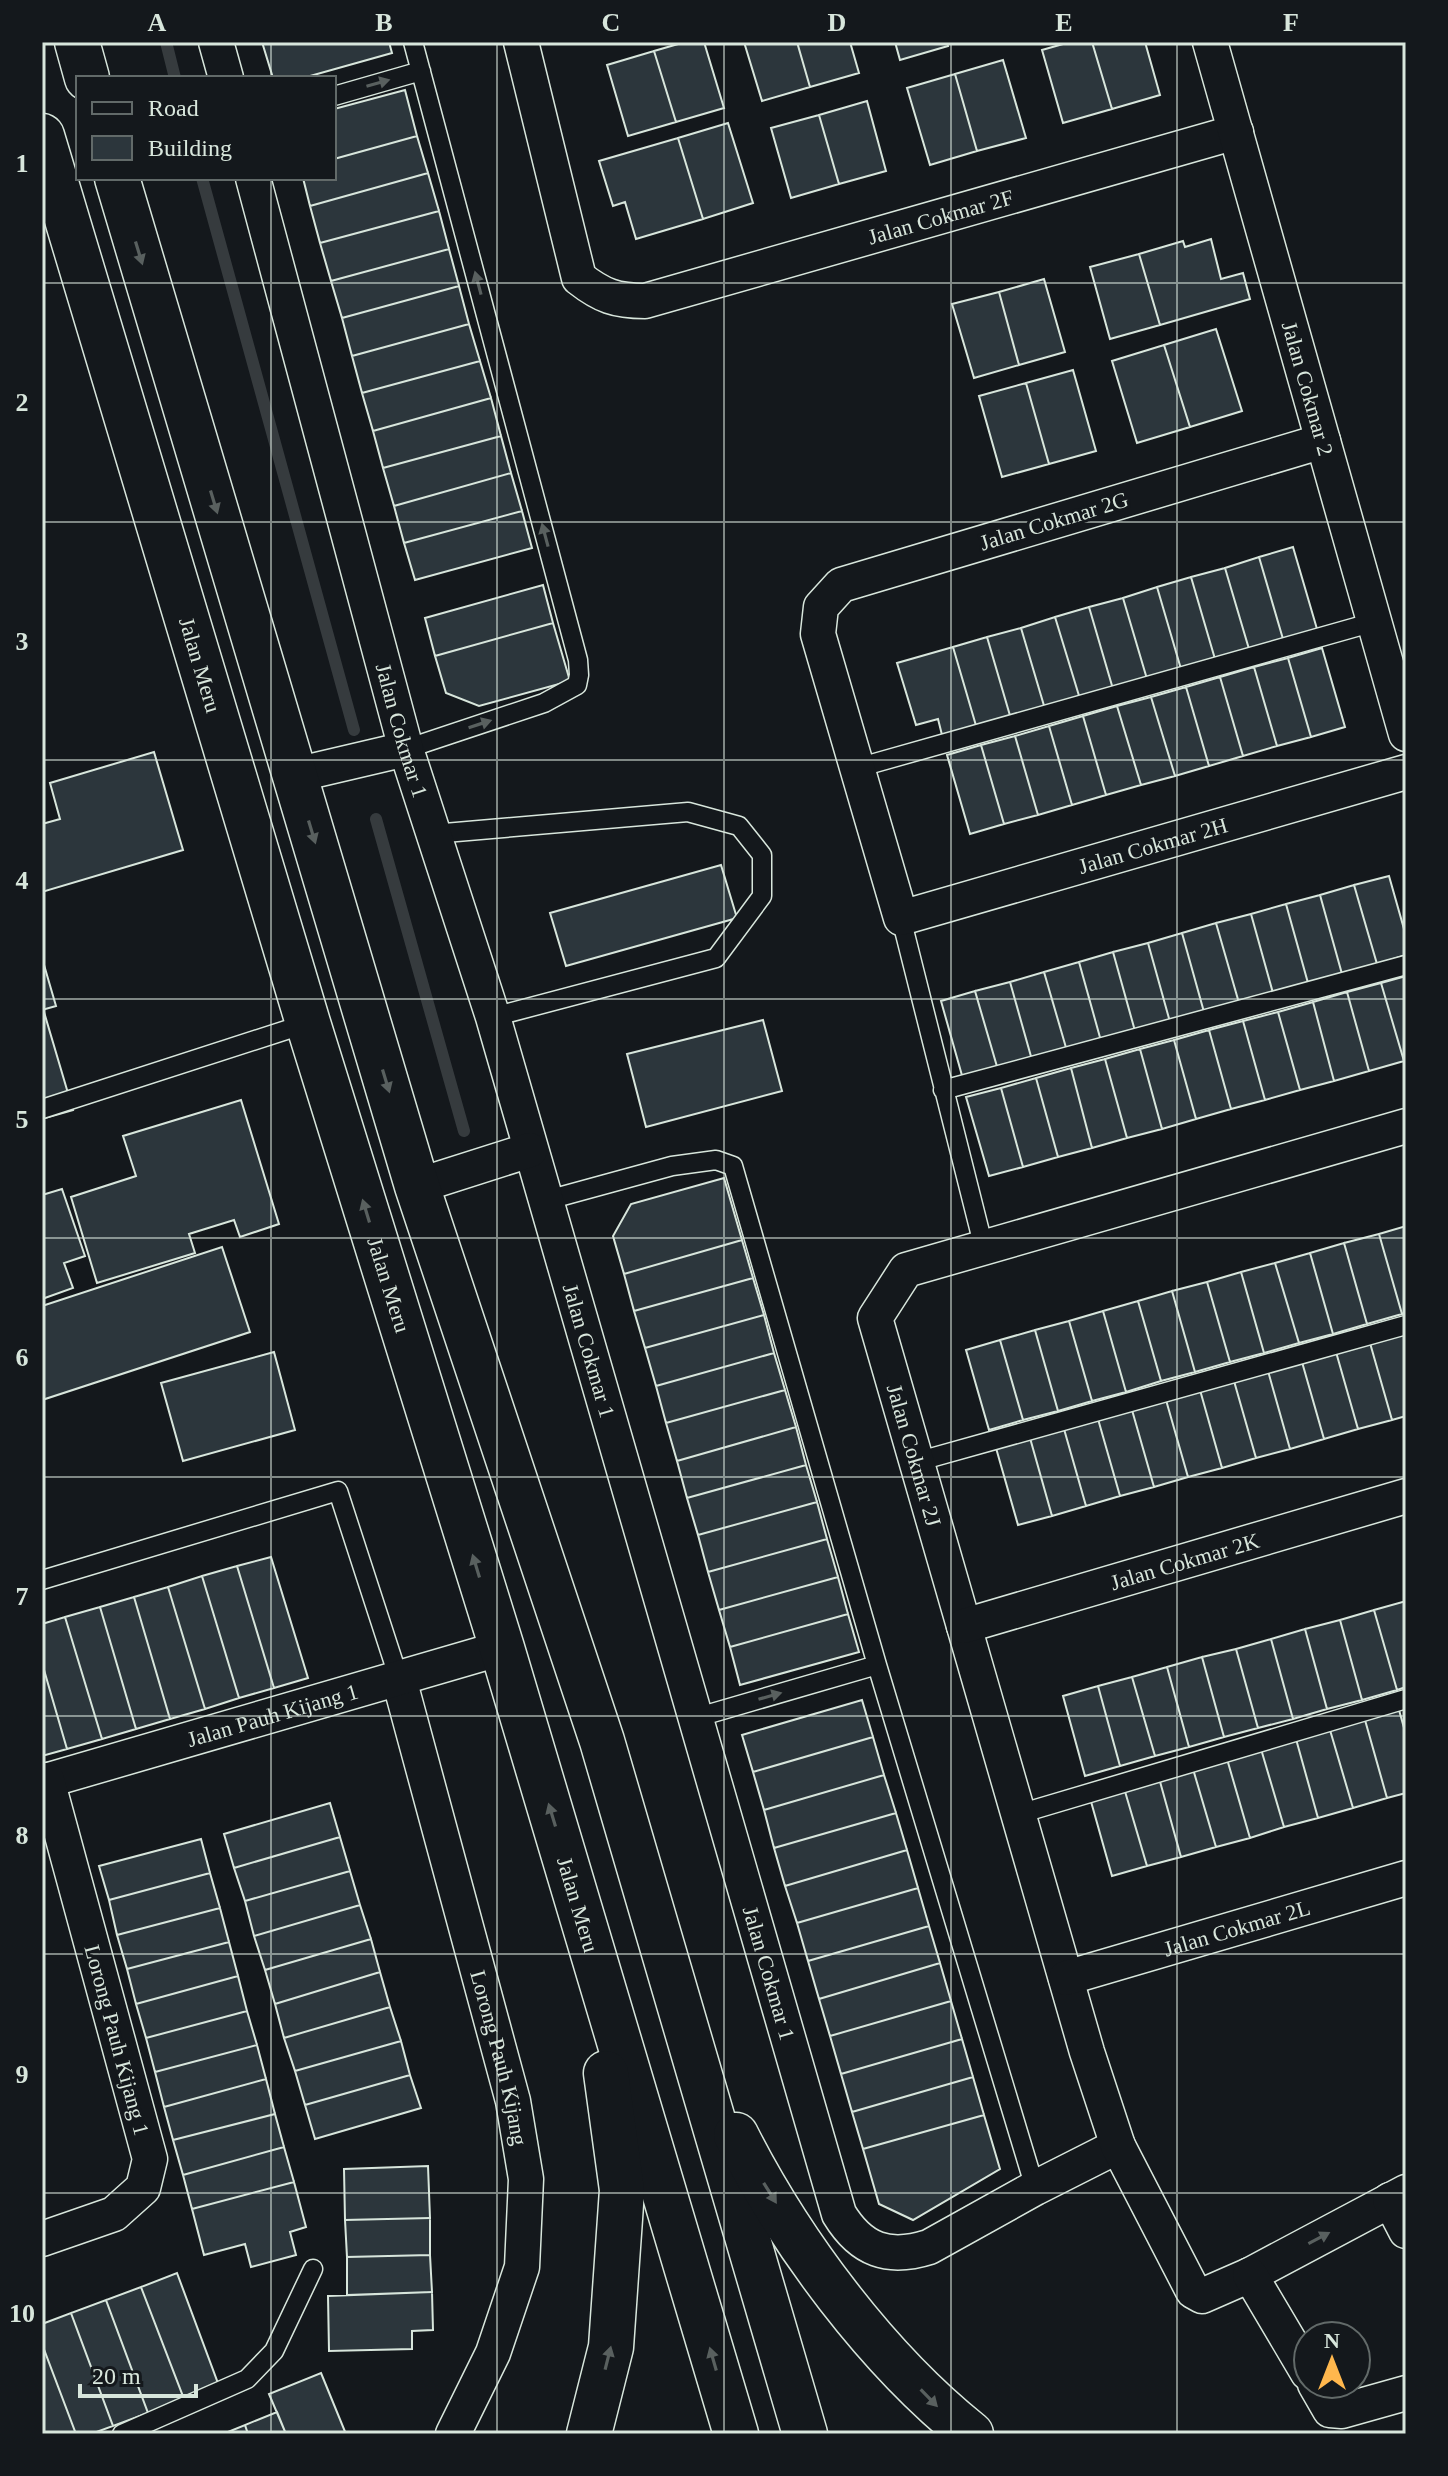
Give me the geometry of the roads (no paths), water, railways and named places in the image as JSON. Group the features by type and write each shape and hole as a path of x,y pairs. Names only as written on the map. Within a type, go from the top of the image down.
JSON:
{"highway":[{"path":"77,42 86,76"},
{"name":"Jalan Meru","path":"42,136 308,1023 502,1648 736,2434"},
{"path":"118,180 417,1186 602,1741 805,2434"},
{"path":"586,1929 622,2190 611,2347 589,2434"},
{"path":"694,2050 749,2162 816,2266 875,2340 936,2406 971,2434"}],"street":[{"path":"216,42 225,76"},
{"name":"Jalan Cokmar 2F","path":"521,42 579,278 597,292 621,301 645,301 1236,132"},
{"name":"Jalan Cokmar 2","path":"1210,42 1406,734"},
{"name":"Jalan Cokmar 1","path":"254,180 406,749 493,1017 833,2198 848,2229 861,2241 875,2250 914,2252 929,2247 1118,2146"},
{"name":"Jalan Cokmar 2G","path":"857,768 818,634 821,607 841,585 1323,441"},
{"path":"295,775 406,749"},
{"path":"857,768 901,918"},
{"name":"Jalan Cokmar 2H","path":"901,918 1406,772"},
{"name":"Jalan Cokmar 2J","path":"1250,2275 1202,2296 1193,2291 1118,2146 1066,1978 875,1318 906,1270 1406,1126"},
{"path":"417,1186 530,1150"},
{"name":"Jalan Cokmar 2K","path":"964,1626 1406,1496"},
{"name":"Jalan Pauh Kijang 1","path":"45,1781 502,1648"},
{"name":"Lorong Pauh Kijang","path":"399,1679 513,2101 526,2179 522,2267 493,2353 453,2434"},
{"name":"Lorong Pauh Kijang 1","path":"42,2239 114,2214 143,2188 150,2159 45,1781"},
{"name":"Jalan Cokmar 2L","path":"1066,1978 1406,1878"},
{"path":"1292,2346 1250,2275 1398,2196 1406,2231"},
{"path":"1324,2400 1330,2410 1342,2411 1406,2393"}],"lane":[{"path":"406,749 544,703 577,685 579,675 578,660 413,42"},
{"path":"336,95 421,71"},
{"path":"857,768 1374,622"},
{"path":"433,834 688,812 739,826 762,855 762,896 716,958 493,1017"},
{"path":"901,918 984,1248"},
{"path":"943,1090 1406,965"},
{"path":"42,1109 308,1023"},
{"path":"544,1201 686,1163 716,1160 733,1166 877,1665 1035,2188"},
{"path":"916,1462 1406,1325"},
{"path":"42,1580 338,1491 399,1679"},
{"path":"695,1718 877,1665"},
{"path":"1019,1814 1406,1699"},
{"path":"122,2434 247,2379 274,2351 313,2269"}],"waterway":[{"path":"166,42 174,76"},
{"path":"203,180 354,730"},
{"path":"376,819 464,1131"}]}
